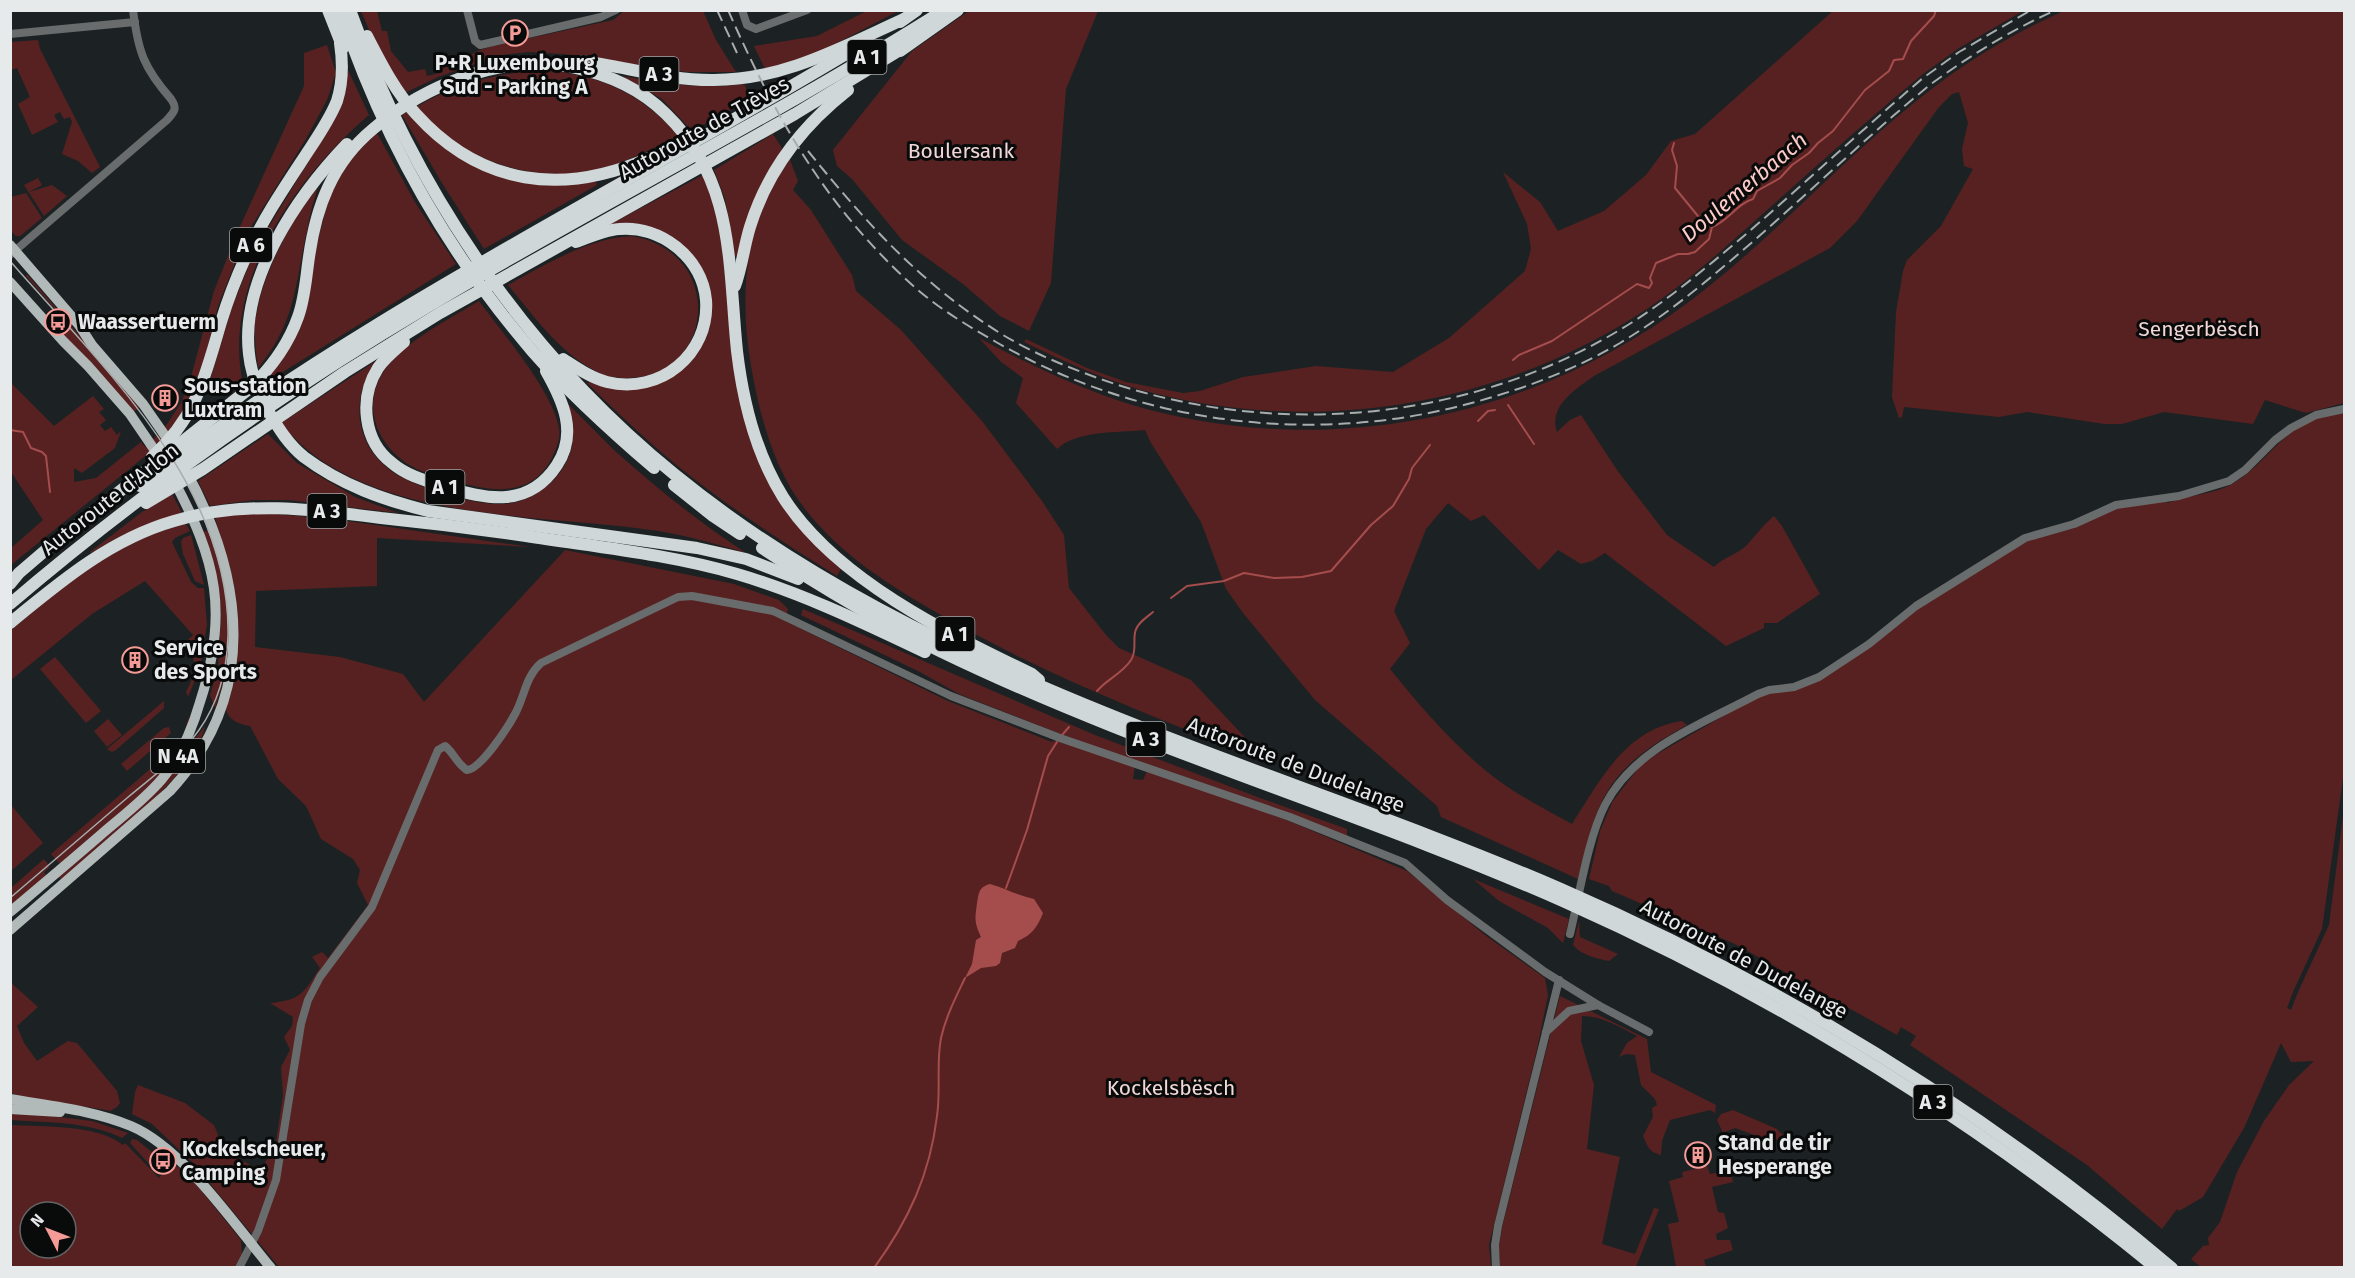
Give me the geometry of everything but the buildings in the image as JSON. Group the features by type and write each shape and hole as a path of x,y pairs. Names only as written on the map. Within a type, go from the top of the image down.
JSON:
{"highway":[{"name":"A 3","path":"328,10 340,43 386,128"},
{"name":"Autoroute de Dudelange","path":"340,10 386,128 414,183 464,263 612,431 713,516 811,580 880,620 956,659 1137,736 1473,864 1566,903 1702,968 1819,1032 1931,1100 2063,1194 2156,1268"},
{"name":"A 3","path":"351,10 384,70 414,112 447,144 484,165 518,177 567,181 602,176 651,158 674,153"},
{"name":"Autoroute de Dudelange","path":"351,10 397,124 446,212 539,349 612,420 673,474 746,529 843,589 949,645 1048,689 1163,735 1507,867 1604,909 1701,955 1825,1023 1948,1100 2052,1172 2172,1268"},
{"name":"Autoroute de Trèves","path":"477,271 496,266 686,168 718,143 760,119 783,92 917,10"},
{"name":"Autoroute de Trèves","path":"793,108 944,10"},
{"name":"A 1","path":"958,10 832,102 786,153 768,182 751,224 733,293 742,381 757,444 782,496 798,519 824,548 863,578 939,626 1032,674 1048,689"},
{"name":"A 3","path":"880,620 792,576 746,559 687,547 429,511 391,502 337,478 303,456 290,443 266,406 255,381 249,355 250,317 255,292 266,262 294,210 313,183 387,110 475,68 507,60 545,57 682,78 736,79 777,72 815,60 904,19"},
{"name":"A 6","path":"114,495 171,438 194,405 205,382 229,296 247,253 336,102 342,81 340,43"},
{"name":"A 1","path":"718,143 760,119 793,108 905,47"},
{"path":"424,92 479,73 509,66 534,64 560,65 589,70 612,78 639,92 678,125 694,146 711,176 725,226 733,293"},
{"name":"A 6","path":"10,584 19,573 263,376 283,348 299,315 312,239 324,194 338,167 358,138"},
{"name":"Autoroute de Trèves","path":"496,266 674,153 718,143"},
{"name":"A 1","path":"539,349 566,414 564,452 546,478 520,495 491,498 467,494 406,473 390,462 376,446 368,429 366,413 368,392 379,367 440,313 468,283 496,266 543,253 686,168"},
{"name":"A 3","path":"539,349 607,382 637,385 652,381 668,374 683,363 695,347 703,329 706,298 698,274 683,252 666,238 641,230 619,229 543,253"},
{"name":"Autoroute d'Arlon","path":"10,604 93,535 206,450 321,373 468,283 477,271"},
{"name":"Autoroute d'Arlon","path":"10,590 86,527 208,435 313,363 468,283"},
{"path":"10,609 147,502 203,469 345,372 440,313"},
{"name":"A 3","path":"10,623 73,573 100,554 128,539 175,520 209,512 268,507 314,510 472,529 672,559 737,574 803,597 862,622 934,657 956,659"}],"main road":[{"name":"N 4A","path":"10,930 170,791 193,764 215,725 226,691 235,634 228,574 213,528 181,460 143,404 92,345 65,308 12,250"},
{"name":"N 4A","path":"10,282 130,414 169,472 207,557 217,611 209,674 188,738 166,774 145,797 10,912"},
{"path":"10,1099 78,1111 133,1127 174,1155 199,1180 271,1268"},
{"path":"10,1108 44,1112 78,1111"}],"street":[{"path":"12,250 167,120 175,110 171,99 145,64 133,10"},
{"path":"467,10 475,41 480,45 602,17 616,10"},
{"path":"742,10 747,25 756,28 807,10"},
{"path":"10,34 135,22"},
{"path":"1570,934 1595,829 1604,806 1619,782 1654,750 1758,694 1769,690 1794,687 1819,677 1869,644 1916,606 2025,538 2074,524 2116,506 2179,496 2229,481 2245,470 2275,440 2291,428 2316,415 2344,409"},
{"path":"239,1268 250,1243 258,1232 276,1180 299,1035 308,1000 320,977 372,906 438,750 444,746 451,751 461,766 466,770 473,770 485,758 516,712 532,671 541,663 678,597 692,596 773,611 951,696 1060,738 1290,817 1405,863 1447,900 1559,980 1598,1005 1648,1032"},
{"path":"1496,1268 1495,1245 1498,1226 1559,980"},
{"path":"1546,1032 1569,1011 1598,1005"}],"green space":[{"path":"1834,10 2023,11 1959,48 1923,74 1717,254 1661,299 1591,342 1533,368 1473,388 1411,402 1347,410 1284,411 1220,406 1157,394 1089,372 1024,342 1026,339 1087,368 1126,382 1183,393 1200,391 1243,377 1316,366 1393,372 1449,338 1525,271 1531,249 1527,224 1503,172 1540,202 1558,231 1604,211 1646,175 1671,141 1695,134"},
{"name":"Sengerbësch","path":"2066,10 2344,11 2344,403 2306,413 2265,400 2253,424 2164,412 2122,424 2104,424 2027,412 1999,417 1904,407 1902,417 1899,418 1892,397 1896,312 1903,271 1907,260 1941,226 1973,169 1964,166 1962,149 1968,123 1959,92 1952,94 1939,107 1857,221 1830,248 1594,376 1565,399 1556,414 1557,432 1570,420 1581,415 1617,470 1667,535 1714,567 1747,545 1774,516 1782,526 1820,594 1777,623 1764,623 1764,628 1726,646 1605,553 1592,561 1581,564 1558,550 1539,570 1484,515 1471,521 1448,503 1426,529 1394,611 1410,643 1390,669 1447,735 1495,778 1572,824 1604,774 1630,746 1645,734 1662,726 1682,721 1687,725 1640,755 1611,786 1592,825 1578,879 1441,817 1437,806 1315,700 1243,613 1226,589 1201,522 1145,430 1087,435 1075,438 1057,449 1016,403 1023,378 1001,362 979,338 1092,391 1132,405 1204,421 1277,429 1350,428 1423,419 1494,401 1563,375 1628,342 1690,301 1726,273 1861,148 1931,89 1992,48"},
{"path":"361,11 377,11 382,31 387,31 391,51 408,72 425,69 427,76 443,72 442,65 458,61 480,50 613,20 624,11 703,11 716,40 736,72 687,72 564,54 529,52 501,55 438,77 405,93 377,48"},
{"path":"867,11 898,11 809,58 766,71 754,46 817,36"},
{"name":"Boulersank","path":"969,11 1098,11 1066,89 1051,283 1029,331 1000,316 963,284 902,240 852,179 837,166 833,150 912,51"},
{"path":"38,40 40,49 100,167 92,173 78,161 62,154 72,122 70,117 64,119 60,112 54,115 58,122 32,135 18,104 30,97 17,68 11,70 11,42"},
{"path":"327,45 336,73 327,100 306,139 246,235 218,306 202,369 187,405 169,431 149,453 11,565 10,549 43,520 11,472 11,383 54,426 93,396 104,409 99,412 106,420 100,425 105,431 111,427 117,435 121,431 115,448 82,473 74,468 74,482 96,478 141,442 145,447 163,430 181,403 191,377 214,291 238,231 304,86 304,53"},
{"path":"348,70 369,115 315,169 291,200 270,234 254,270 243,308 239,346 243,384 222,390 210,380 232,307 256,248 337,114 344,97"},
{"path":"546,70 585,77 619,89 650,108 679,136 597,170 548,174 510,167 474,153 442,133 416,107 447,91 479,80 512,73"},
{"path":"622,76 683,85 744,84 751,98 692,131 662,99"},
{"path":"408,111 485,169 595,181 597,185 484,249 402,115"},
{"path":"377,133 416,204 456,264 262,385 288,351 330,194 353,155"},
{"path":"773,134 783,150 737,256 735,256 725,199 714,170"},
{"path":"789,157 798,181 793,190 811,210 852,275 856,291 901,330 982,421 1042,501 1064,535 1069,588 1119,648 1191,680 1254,747 1253,756 1093,691 977,635 920,603 867,568 834,541 805,509 784,476 769,441 751,366 745,300 753,235 768,193"},
{"path":"705,174 720,225 737,384 795,522 841,569 837,576 707,489 650,442 587,383 623,389 656,385 684,368 704,340 710,324 709,307 686,248 609,225"},
{"path":"38,178 42,185 29,192 52,185 67,196 44,216 24,185"},
{"path":"318,185 288,317 271,351 258,368 255,322 264,286 287,233"},
{"path":"26,193 42,218 20,236 16,236 11,231 11,197"},
{"path":"631,236 662,246 683,265 695,288 698,313 692,337 679,358 657,373 618,378 596,371 568,352 508,285 583,247"},
{"path":"27,274 140,407 133,412 63,336 59,331 67,323 26,276"},
{"path":"479,301 537,380 555,413 559,428 559,436 552,458 543,471 532,481 507,489 465,484 413,467 390,449 382,438 373,412 373,398 377,384 393,360 416,340"},
{"path":"379,359 370,371 360,399 361,427 373,454 402,478 430,489 478,502 504,504 527,498 538,493 556,477 569,456 573,435 568,404 645,477 695,517 746,553 702,540 658,531 509,516 456,508 404,497 357,480 315,456 281,423"},
{"path":"2344,413 2344,771 2322,929 2287,1008 2291,1010 2329,925 2344,808 2344,1267 2201,1267 2191,1259 2203,1246 2209,1245 2208,1238 2220,1222 2237,1172 2264,1121 2289,1085 2314,1061 2291,1062 2281,1043 2244,1128 2203,1197 2179,1211 2177,1209 2162,1229 2087,1165 1910,1045 1916,1036 1901,1027 1897,1035 1735,944 1589,879 1600,831 1613,801 1643,762 1769,690 1819,677 1916,606 2025,538 2116,505 2162,498 2168,503 2226,487 2253,469 2297,428 2317,418"},
{"path":"268,434 297,463 355,497 398,513 288,500 254,500 210,506 198,481"},
{"path":"172,494 182,513 123,535 90,552 142,512"},
{"name":"Kockelsbësch","path":"237,514 276,514 333,519 530,547 377,538 377,586 256,591 255,647 340,657 403,674 424,702 565,550 734,584 779,600 788,609 785,621 948,701 1052,742 1056,740 1135,765 1133,779 1143,780 1148,769 1289,821 1407,871 1485,935 1545,978 1548,995 1489,1245 1491,1267 279,1267 193,1163 152,1124 132,1114 138,1085 185,1103 214,1125 225,1152 261,1170 276,1142 283,1095 281,1067 290,1050 284,1037 292,1026 293,1017 270,1003 289,1000 306,989 320,968 312,957 322,952 328,958 368,905 357,883 360,870 353,859 321,839 306,806 278,779 250,726 234,721 226,711 237,649 238,627 234,585 215,517"},
{"path":"186,524 190,531 175,538 172,542 191,582 198,588 204,588 207,625 200,668 188,697 186,692 194,673 194,662 185,643 193,635 145,581 92,614 11,680 11,630 92,566 137,541"},
{"path":"210,529 230,609 228,667 215,708 210,695 218,668 221,614 218,588 202,533"},
{"path":"191,535 204,585 195,581 183,554 181,542 183,538"},
{"path":"803,609 1095,735 1347,829 1347,836 1106,752 959,694 920,672 801,615"},
{"path":"55,657 101,711 86,723 40,669"},
{"path":"164,701 164,708 116,750 112,752 107,749"},
{"path":"189,717 191,719 183,740 158,779 61,865 51,854 170,752 182,740"},
{"path":"108,719 122,735 107,747 94,731"},
{"path":"205,726 198,745 166,787 122,830 62,881 58,876 186,750"},
{"path":"169,727 171,733 127,771 121,764 164,728"},
{"path":"11,805 43,843 10,871"},
{"path":"44,859 50,867 44,872 47,877 11,908 11,888"},
{"path":"1473,879 1569,919 1563,943 1548,928 1499,901"},
{"path":"1579,921 1580,937 1618,954 1609,961 1590,956 1577,949 1573,945"},
{"path":"10,982 38,1007 17,1026 24,1043 37,1061 68,1041 77,1043 117,1091 120,1103 117,1107 110,1111 22,1097 11,1093"},
{"path":"1560,996 1647,1039 1651,1072 1716,1105 1715,1113 1710,1110 1670,1120 1662,1141 1661,1155 1651,1151 1643,1136 1653,1117 1652,1108 1657,1105 1655,1099 1641,1085 1635,1055 1626,1054 1619,1057 1627,1043 1637,1036 1604,1020 1582,1016 1581,1041 1594,1085 1587,1149 1620,1157 1602,1244 1635,1254 1654,1208 1659,1209 1636,1267 1500,1268 1499,1246 1502,1228"},
{"path":"1733,1110 1777,1129 1788,1140 1765,1139 1735,1128 1723,1133 1717,1120 1721,1114"},
{"path":"11,1111 92,1121 128,1133 122,1138 96,1128 11,1120"},
{"path":"10,1125 69,1128 99,1133 123,1145 125,1143 159,1178 170,1166 181,1169 241,1240 243,1267 11,1267"},
{"path":"132,1139 137,1140 168,1165 159,1175 130,1143"},
{"path":"1707,1166 1710,1174 1730,1170 1733,1182 1712,1187 1718,1212 1724,1213 1728,1228 1716,1234 1717,1240 1730,1240 1733,1250 1704,1260 1706,1267 1676,1267 1668,1224 1679,1222 1669,1181 1683,1177 1682,1172"}],"shaded area":[{"path":"990,884 1034,899 1043,913 1031,933 1018,941 1015,948 1002,953 1000,963 996,966 981,968 965,978 972,964 976,940 981,937 976,920 978,896 982,888"}],"waterway":[{"name":"Doulemerbaach","path":"1513,360 1519,355 1552,341 1637,284 1649,288 1656,263 1678,254 1695,252 1709,239 1712,227 1753,199 1757,191 1780,178 1833,131 1865,90 1889,71 1894,60 1903,59 1911,41 1934,16 1936,10"},
{"path":"1674,143 1672,150 1677,166 1675,188 1702,221 1712,227"},
{"name":"Doulemerbaach","path":"1508,405 1534,444"},
{"name":"Doulemerbaach","path":"1478,421 1488,411 1495,410"},
{"path":"10,430 23,432 31,448 46,456 50,492"},
{"name":"Doulemerbaach","path":"1171,598 1187,586 1224,581 1244,573 1274,578 1302,577 1331,571 1371,525 1393,506 1409,479 1412,468 1430,445"},
{"name":"Doulemerbaach","path":"1097,691 1124,669 1131,660 1137,627 1153,612"},
{"name":"Doulemerbaach","path":"1062,735 1069,727"},
{"name":"Doulemerbaach","path":"1006,888 1027,830 1048,756 1057,742"},
{"path":"874,1268 898,1232 923,1177 937,1116 941,1038 948,1014 965,978"}],"tram line":[{"path":"10,261 120,386 154,431 184,479 208,529 223,581 228,636 224,673 217,697 206,719 191,740 165,766 10,898"}],"railway":[{"path":"717,10 737,53"},
{"path":"728,10 783,122 827,189 851,222 879,253 910,283 940,307 996,342 1053,371 1113,394 1174,410 1237,421 1300,425 1364,422 1427,413 1523,387 1556,375 1604,352 1674,307 1708,280 1931,84 1992,44 2056,10"},
{"path":"808,151 874,228 921,274 946,295 1003,335 1044,357 1118,385 1183,402 1248,412 1315,414 1381,410 1447,399 1511,381 1572,355 1631,323 1675,292 1731,247 1923,78 1959,52 2031,10"}],"place":[{"name":"P+R Luxembourg Sud - Parking A","path":"515,33"},
{"name":"Waassertuerm","path":"58,322"},
{"name":"Sous-station Luxtram","path":"165,398"},
{"name":"Service des Sports","path":"135,660"},
{"name":"Stand de tir Hesperange","path":"1698,1155"},
{"name":"Kockelscheuer, Camping","path":"163,1161"}]}
